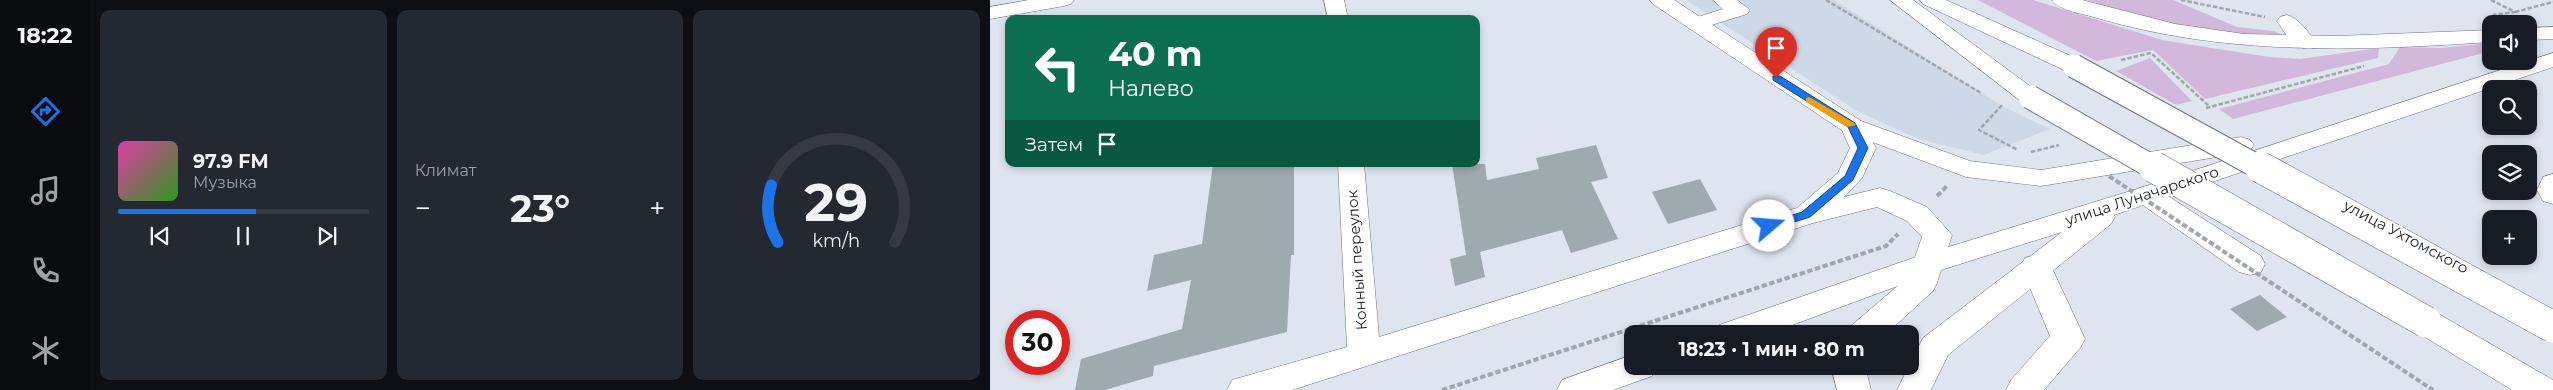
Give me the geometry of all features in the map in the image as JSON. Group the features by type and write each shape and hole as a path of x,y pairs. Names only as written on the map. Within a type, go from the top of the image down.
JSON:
{"main road":[{"path":"990,13 1064,0"},
{"path":"1334,0 1337,15"},
{"path":"1660,0 1852,126 1966,168 2041,178 2356,126"},
{"path":"1695,24 1740,10 1723,0"},
{"path":"1900,0 2021,104 2426,322 2541,390"},
{"path":"1930,0 2074,66 2553,327"},
{"path":"2062,0 2124,20 2179,31 2243,40 2305,43 2482,36"},
{"path":"2288,21 2305,43"},
{"path":"2537,34 2553,33"},
{"name":"улица Луначарского","path":"1756,325 1930,263 2259,158 2553,60"},
{"path":"1806,215 1849,178 1863,148 1852,126"},
{"name":"улица Ухтомского","path":"2259,158 2553,316"},
{"name":"Конный переулок","path":"1351,167 1364,356"},
{"path":"2553,183 2551,190 2553,195"},
{"path":"1244,390 1364,356 1806,215 1880,197 1917,214 1937,235 1930,263 1922,283 1874,325"},
{"path":"1914,390 1936,347 2036,266 2136,198 2250,264"},
{"path":"2023,390 2068,339 2036,266"},
{"path":"2426,322 2521,390"},
{"path":"1574,390 1624,372"},
{"path":"1850,375 1854,390"}],"path":[{"path":"1826,0 1985,96"},
{"path":"2181,0 2288,21"},
{"path":"2491,0 2515,12"},
{"path":"2487,15 2515,12 2553,2"},
{"path":"2151,54 2209,107"},
{"path":"1994,100 2002,106"},
{"path":"2021,104 2002,106 1979,130 2025,154"},
{"path":"2052,138 2060,144"},
{"path":"1442,390 1886,246 1966,168"},
{"path":"2102,171 2136,198 2433,390"}],"shaded area":[{"path":"1686,0 1834,0 2002,106 2050,129 1984,155 1918,139 1857,111"},
{"path":"1978,0 2033,0 2162,40 2269,57 2300,59 2379,48 2378,58 2205,99 2153,50 2096,61"},
{"path":"2087,0 2173,0 2237,27 2274,31 2285,37 2209,31 2135,15"},
{"path":"2482,44 2482,53 2233,119 2219,109 2389,64 2400,47 2440,48"},
{"path":"2150,58 2192,101 2176,105 2116,71"}],"building":[{"path":"1596,145 1608,178 1591,182 1618,239 1571,253 1562,230 1480,252 1485,277 1455,286 1450,259 1466,255 1452,167 1480,167 1480,164 1485,164 1487,180 1539,169 1536,158"},
{"path":"1213,167 1294,167 1294,255 1291,255 1287,332 1154,366 1153,376 1105,390 1075,390 1081,359 1182,329 1191,280 1147,291 1154,255 1202,244"},
{"path":"1700,179 1717,210 1668,224 1652,192"},
{"path":"2260,295 2287,317 2257,331 2230,309"}],"slow traffic":[{"path":"1809,100 1851,125"}],"route":[{"path":"1769,226 1806,215 1849,178 1863,148 1852,126 1776,78"}]}
